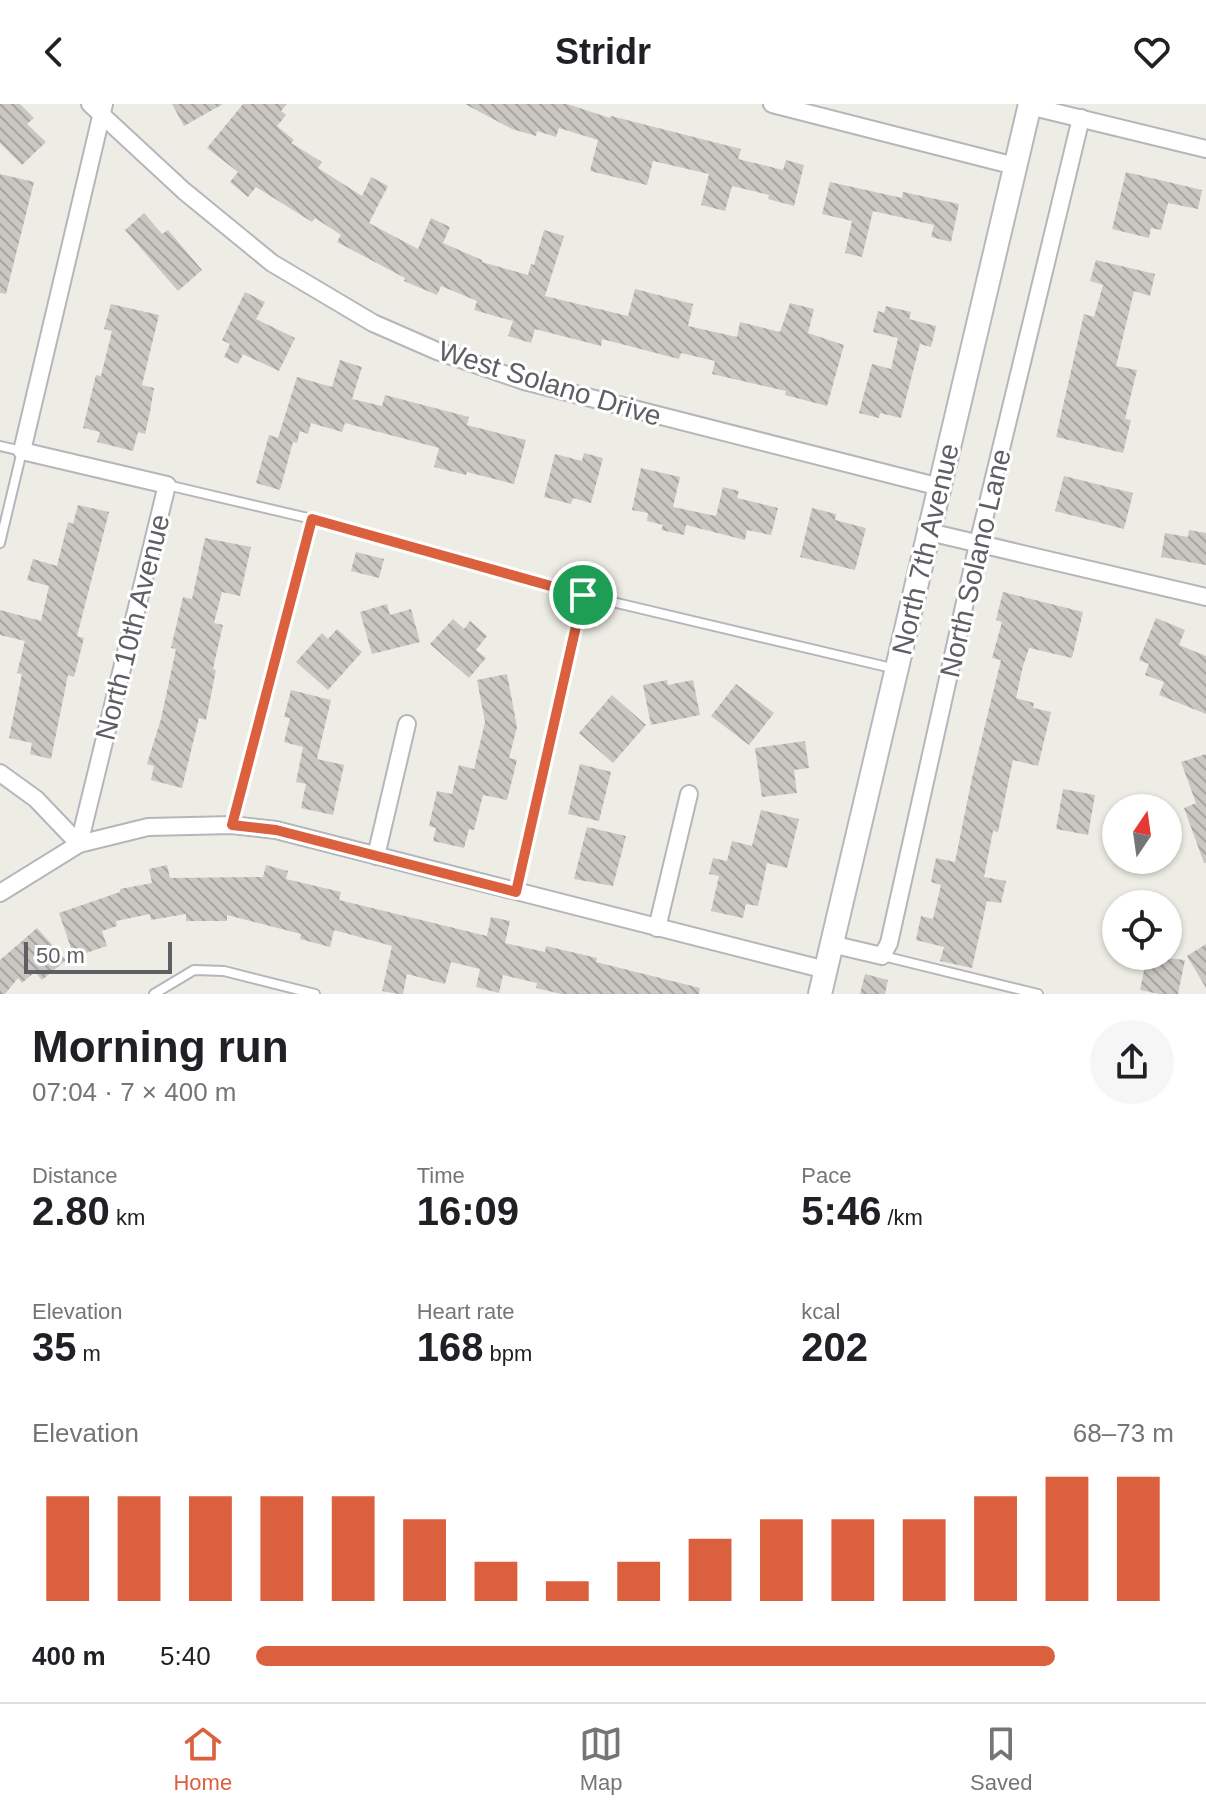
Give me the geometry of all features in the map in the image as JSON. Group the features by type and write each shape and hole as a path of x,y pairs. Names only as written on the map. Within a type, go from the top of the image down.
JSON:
{"main road":[{"name":"North 7th Avenue","path":"820,994 1030,105"}],"street":[{"path":"772,104 1015,166"},
{"path":"1030,105 1206,149"},
{"path":"22,451 98,108"},
{"name":"West Solano Drive","path":"98,108 184,191 272,263 373,323 437,351 524,381 940,487"},
{"name":"North Solano Lane","path":"882,956 889,943 978,544 1081,118"},
{"name":"North 10th Avenue","path":"22,451 167,485 79,844"},
{"path":"929,532 1206,597"},
{"path":"376,856 407,724"},
{"path":"0,773 36,799 79,844"},
{"path":"657,928 689,794"},
{"path":"0,893 79,844 148,827 232,825 276,830 826,970"},
{"path":"831,944 882,956"}],"lane":[{"path":"0,446 22,451 0,543"},
{"path":"167,485 312,519 583,595 897,669"},
{"path":"232,825 312,519"},
{"path":"516,892 583,595"},
{"path":"882,956 1038,994"},
{"path":"154,994 194,970 224,971 315,994"}],"building":[{"path":"0,104 20,104 34,118 27,124 46,142 22,165 0,143"},
{"path":"172,104 223,104 184,126"},
{"path":"243,104 287,104 281,111 286,115 277,126 294,140 291,143 322,162 318,168 362,196 371,177 388,186 369,223 418,249 431,218 450,227 443,243 482,262 528,275 544,230 564,236 545,296 628,316 635,289 693,304 688,326 737,337 740,322 780,332 790,303 814,309 808,333 844,345 827,406 785,395 786,391 712,374 715,361 681,353 679,359 602,339 601,346 535,329 531,343 508,336 513,321 474,310 477,301 441,286 437,295 404,281 405,278 337,242 341,235 315,218 312,222 256,187 248,197 230,182 238,172 207,148"},
{"path":"465,104 567,104 610,118 741,149 738,159 783,170 786,160 804,165 794,206 768,199 769,195 732,186 725,211 701,205 709,174 653,161 647,185 590,171 598,140 559,128 556,137 537,131 536,136 512,129"},
{"path":"1126,172 1202,190 1198,209 1168,203 1161,230 1151,228 1149,238 1112,229"},
{"path":"0,174 34,182 6,294 0,293"},
{"path":"830,182 902,198 903,192 959,204 951,242 931,237 934,225 873,211 862,257 845,253 852,221 822,214"},
{"path":"144,213 162,234 168,230 202,270 178,291 125,230"},
{"path":"1096,260 1155,274 1150,296 1134,291 1116,366 1137,370 1125,419 1131,420 1123,453 1056,437 1084,314 1094,317 1103,285 1090,281"},
{"path":"245,292 265,302 256,319 295,338 279,371 243,354 238,364 224,357 230,344 222,340"},
{"path":"111,304 159,315 142,385 154,388 150,412 145,434 138,432 133,451 97,442 100,432 83,428 96,375 101,376 112,331 104,329"},
{"path":"886,306 911,312 909,319 936,326 931,347 920,344 901,418 880,413 879,418 859,413 872,364 891,369 898,338 873,332 878,311 884,313"},
{"path":"340,360 362,367 352,399 382,406 385,395 469,417 467,425 526,440 514,484 434,467 439,448 345,423 342,432 311,423 308,434 300,431 297,443 293,442 280,490 256,483 269,435 278,438 297,377 332,387"},
{"path":"584,453 603,458 591,503 573,498 571,504 544,497 555,454 582,461"},
{"path":"641,468 680,477 673,507 716,516 723,487 739,491 737,498 778,508 771,535 747,530 745,540 686,525 684,535 661,530 663,525 647,521 648,513 632,510"},
{"path":"1064,476 1133,493 1124,529 1055,511"},
{"path":"78,505 109,512 77,636 84,638 74,677 68,675 51,759 30,754 32,743 9,738 22,674 17,673 25,641 0,635 0,610 41,621 49,586 27,580 33,559 57,566 68,522 73,524"},
{"path":"812,508 836,514 835,520 866,528 855,570 800,557"},
{"path":"1189,530 1206,533 1206,565 1161,557 1165,533 1188,537"},
{"path":"205,538 251,547 240,596 222,592 214,623 223,625 206,720 199,718 182,788 151,780 154,766 147,764 161,719 176,649 171,648 183,597 192,599"},
{"path":"356,552 384,559 379,578 351,571"},
{"path":"1003,592 1083,612 1072,658 1029,648 1023,666 1016,698 1034,703 1033,708 1051,712 1038,766 1013,760 998,832 993,831 984,877 1006,881 1001,903 987,901 972,968 940,961 944,947 916,940 921,916 933,919 941,885 931,882 936,858 955,862 1001,660 992,658 1002,622 996,620"},
{"path":"387,604 390,615 411,609 420,642 372,654 360,612"},
{"path":"1156,618 1185,630 1179,645 1206,656 1206,714 1159,695 1164,682 1145,675 1149,664 1139,660"},
{"path":"453,619 464,629 470,621 487,636 476,650 486,658 469,678 430,644"},
{"path":"337,629 362,652 328,690 296,662 322,633 328,639"},
{"path":"507,674 517,727 509,758 517,760 507,800 483,795 474,830 469,829 464,848 433,841 436,828 429,826 437,791 452,794 459,765 474,769 485,722 477,680"},
{"path":"667,680 668,685 693,680 700,715 651,725 643,685"},
{"path":"736,684 774,713 749,745 711,716"},
{"path":"291,690 331,700 317,759 344,765 333,815 301,808 306,784 296,782 303,747 284,742 290,718 284,717"},
{"path":"612,695 646,725 613,763 579,733"},
{"path":"805,741 809,768 794,770 797,793 762,797 755,748"},
{"path":"1206,754 1204,863 1184,808 1196,803 1181,762"},
{"path":"580,764 611,772 599,821 568,814"},
{"path":"1063,789 1095,795 1088,835 1056,829"},
{"path":"761,810 799,819 787,868 767,863 758,906 746,904 743,918 711,911 719,876 709,874 713,858 727,861 732,841 752,846"},
{"path":"587,827 626,836 613,886 574,879"},
{"path":"167,865 170,878 263,877 266,865 288,871 286,879 341,892 339,900 487,936 491,917 510,921 505,943 545,952 546,946 597,958 596,962 700,988 699,994 561,994 536,988 537,983 503,975 499,993 476,987 480,969 451,962 445,984 407,974 403,994 398,994 382,991 392,946 334,930 330,947 300,939 301,934 227,915 227,921 186,921 186,914 151,920 150,914 116,921 117,926 102,931 107,946 74,957 59,913 120,892 120,889 152,883 149,869"},
{"path":"37,928 66,960 42,980 35,972 22,983 18,978 5,994 0,994 0,960"},
{"path":"1206,944 1206,988 1187,956"},
{"path":"1182,960 1185,960 1178,994 1140,990 1144,970 1182,970"},
{"path":"865,974 888,980 885,994 860,994"}],"route":[{"path":"312,519 583,595 516,892 276,830 232,825 312,519"}]}
